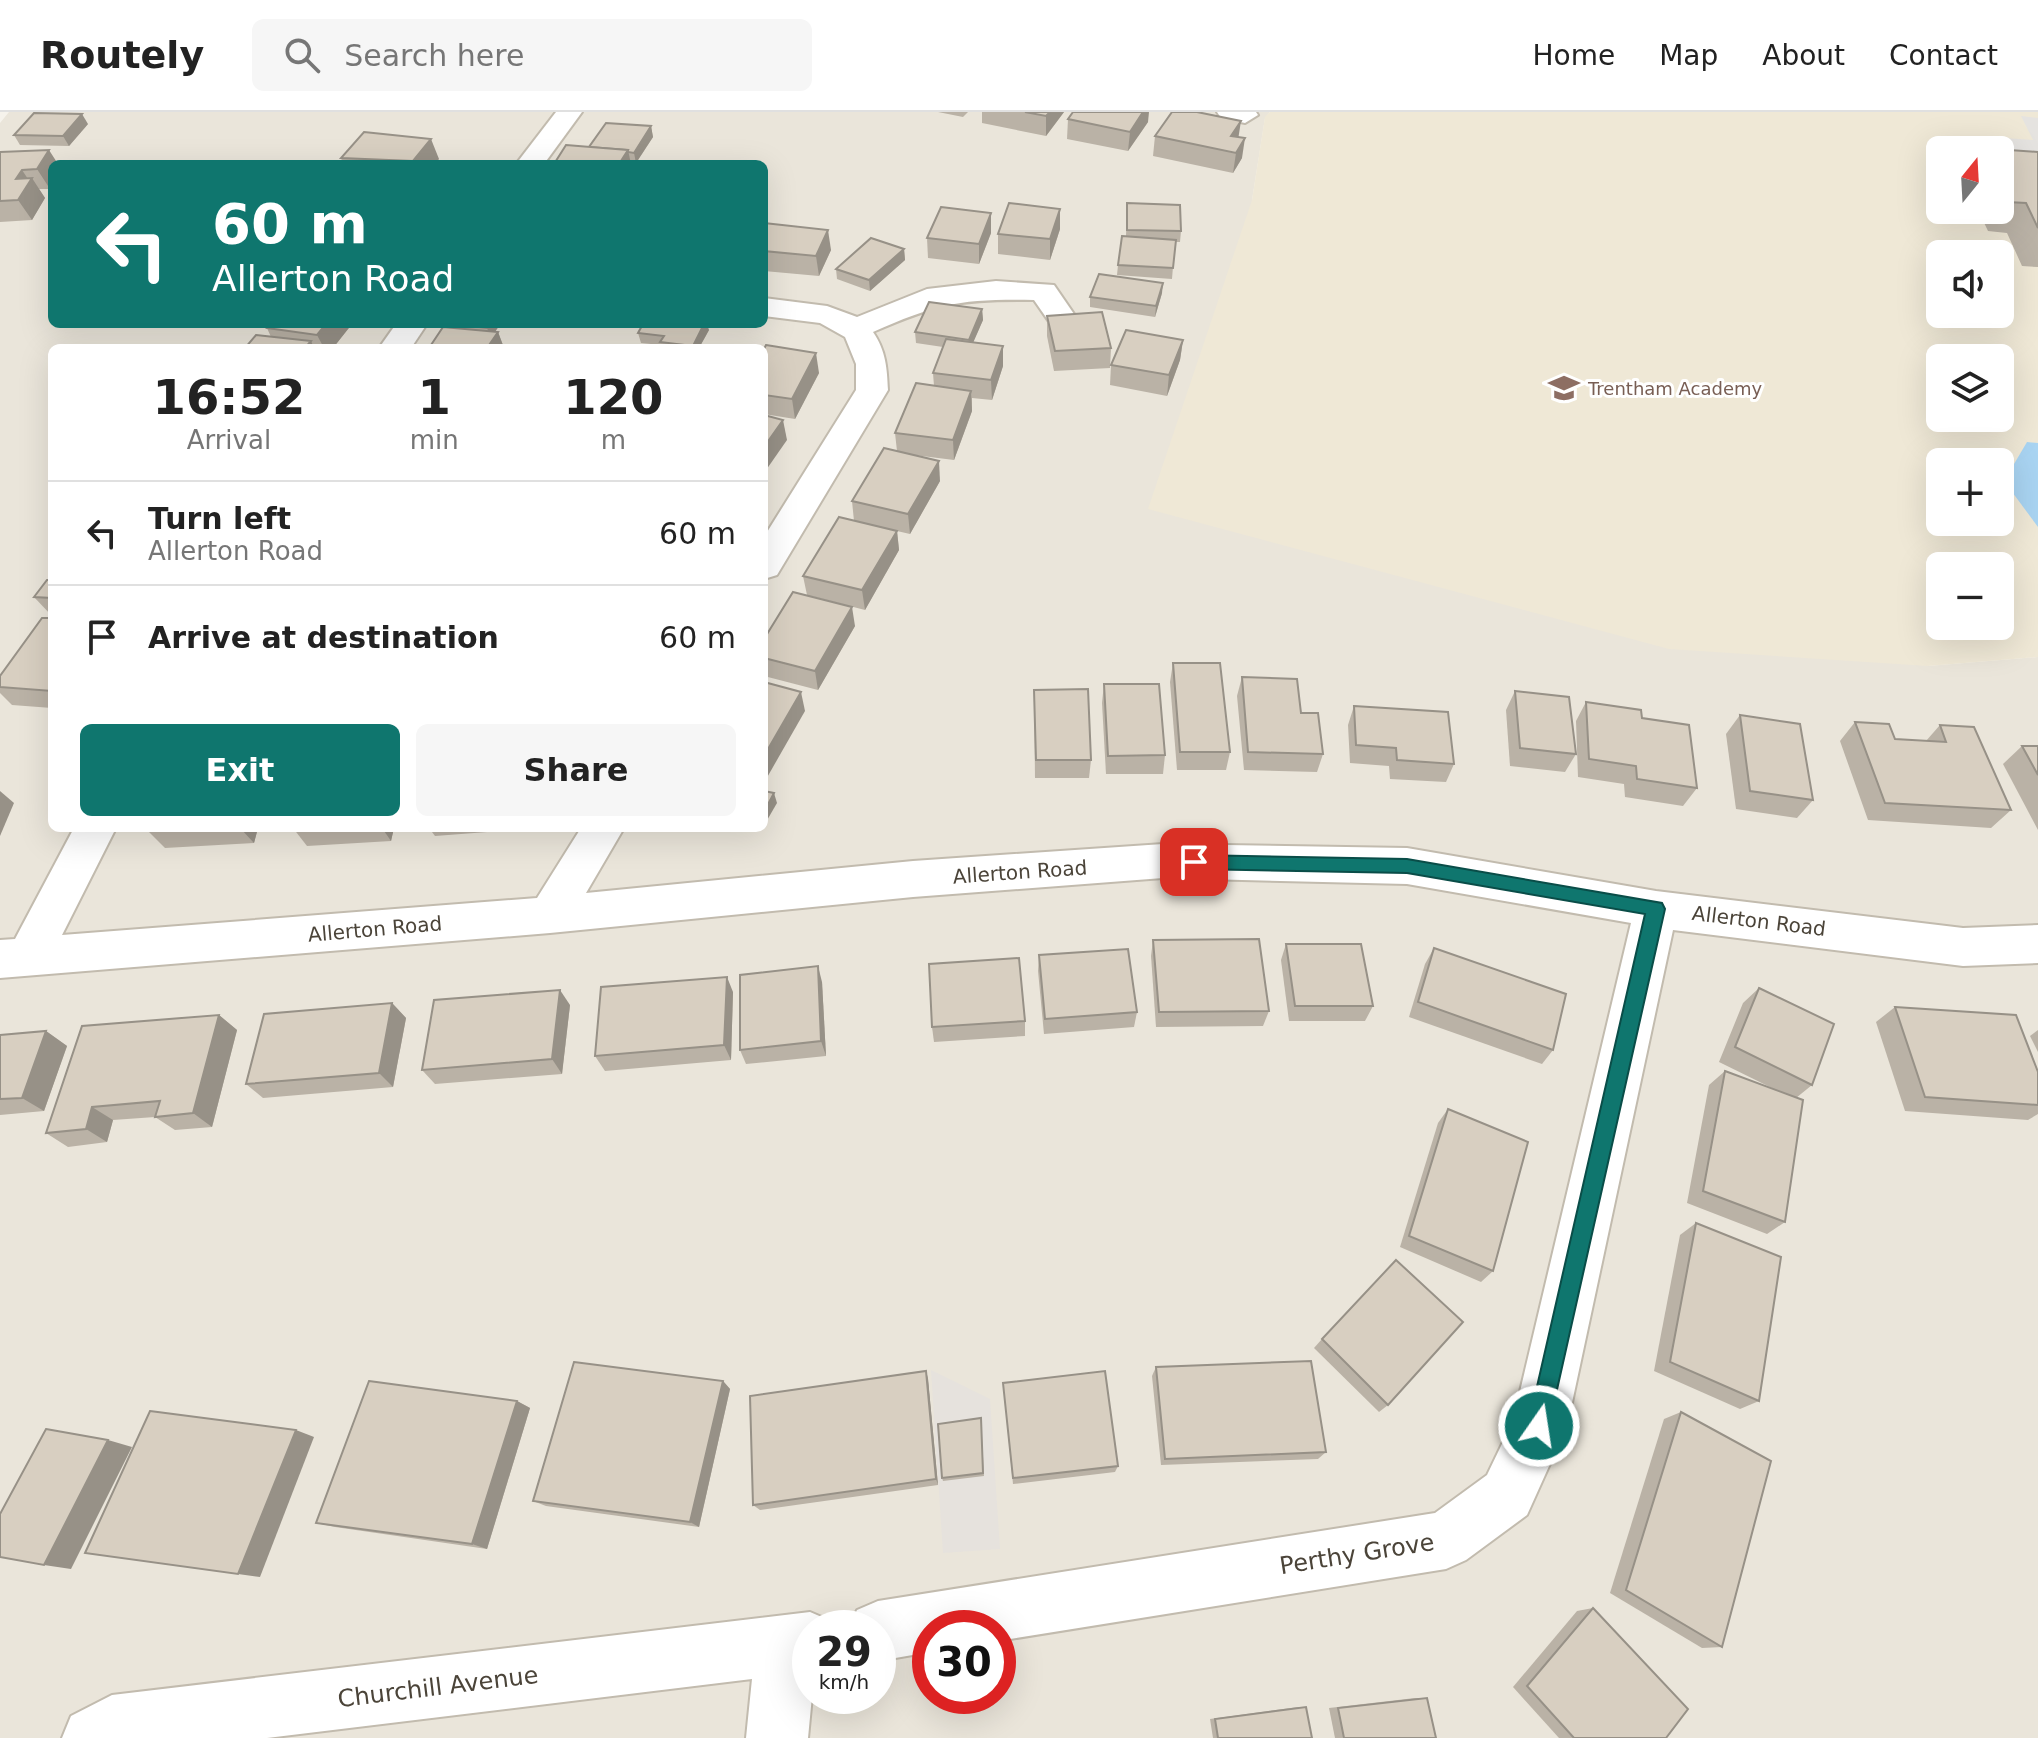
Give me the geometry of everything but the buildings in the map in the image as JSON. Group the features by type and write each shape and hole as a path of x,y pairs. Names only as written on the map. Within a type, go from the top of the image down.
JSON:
{"street":[{"path":"533,160 569,112"},
{"path":"857,328 917,302 951,293 1053,282 1061,317"},
{"path":"768,307 823,313 857,328 874,361 872,390 768,559"},
{"path":"14,958 93,832"},
{"path":"550,915 601,832"},
{"name":"Allerton Road","path":"14,958 550,915 913,879 1163,861 1407,866 1656,909 1963,947 2038,944"},
{"name":"Perthy Grove","path":"896,1628 1446,1540 1507,1495 1539,1426 1656,909"},
{"name":"Churchill Avenue","path":"93,1738 112,1726 792,1645"},
{"path":"777,1738 792,1671"}],"shaded area":[{"path":"9,112 1270,112 1265,118 1252,200 1928,666 2038,657 2038,1738 0,1738 0,123"},
{"name":"Trentham Academy","path":"1270,112 2038,112 2038,657 1928,666 1669,649 1148,509 1252,200 1265,117"},
{"path":"2021,116 2038,118 2038,168 2014,158 2014,139 2033,140"},
{"path":"931,1370 990,1399 1000,1549 943,1553"}],"water":[{"path":"2027,442 2038,443 2038,527 2014,495 2014,464"}],"place":[{"name":"Trentham Academy","path":"1564,388"}],"route":[{"path":"1194,862 1407,866 1656,909 1539,1426"}]}
